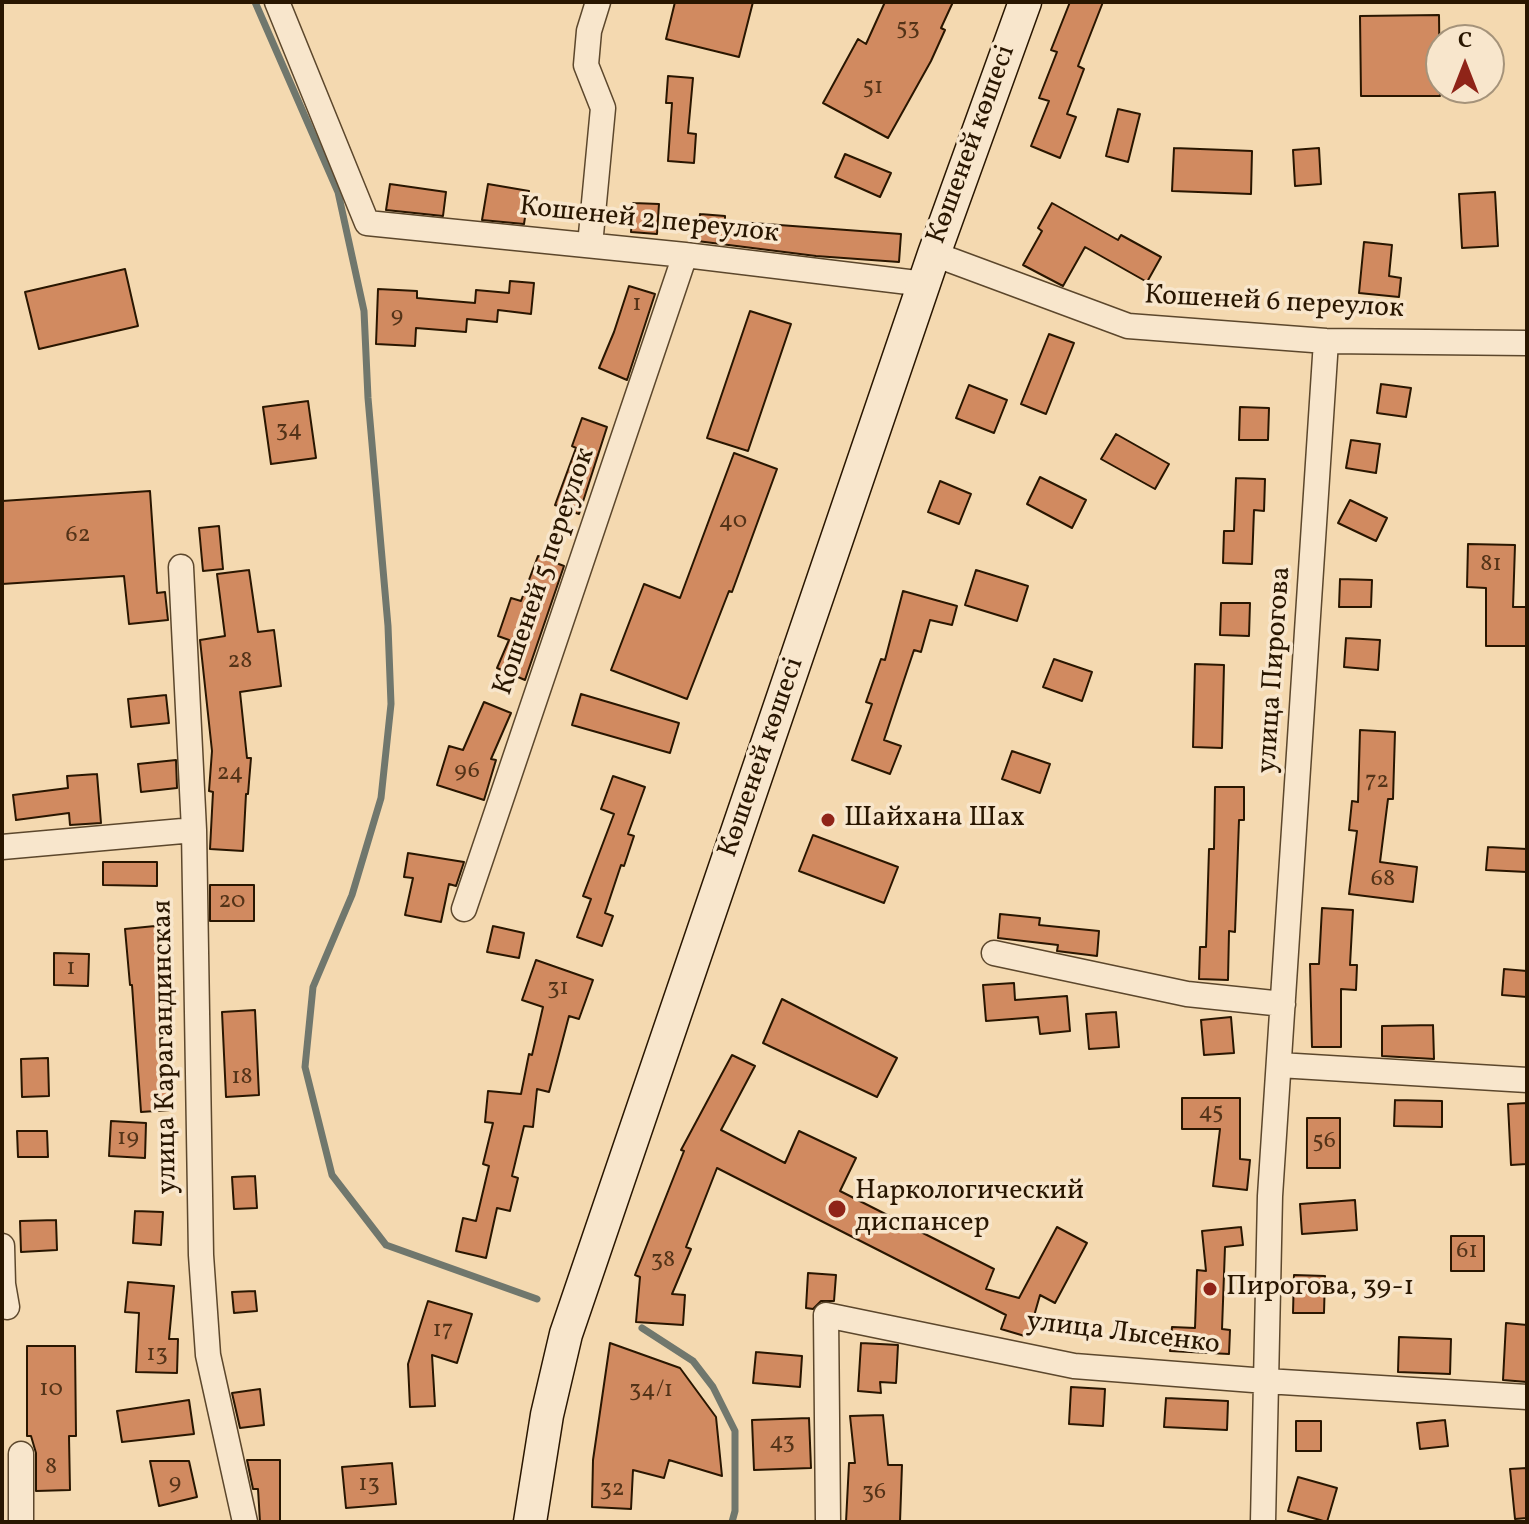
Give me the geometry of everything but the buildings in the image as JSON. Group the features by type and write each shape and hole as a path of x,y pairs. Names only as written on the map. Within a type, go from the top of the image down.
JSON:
{"main road":[{"name":"Көшеней көшесі","path":"530,1522 547,1415 566,1334 930,269 1025,2"}],"street":[{"name":"Кошеней 2 переулок","path":"277,2 367,223 685,255 930,269"},
{"path":"590,245 603,108 586,65 589,31 598,2"},
{"name":"Кошеней 5 переулок","path":"464,909 685,255"},
{"name":"Кошеней 6 переулок","path":"930,269 1128,326 1326,341 1527,343"},
{"name":"улица Пирогова","path":"1263,1522 1270,1196 1326,341"},
{"name":"улица Карагандинская","path":"181,567 194,830 200,1241 208,1355 245,1522"},
{"path":"2,847 194,830"},
{"path":"994,953 1187,994 1283,1004"},
{"path":"1279,1065 1527,1080"},
{"path":"2,1246 7,1307"},
{"name":"улица Лысенко","path":"828,1522 826,1315 1074,1366 1527,1397"},
{"path":"21,1454 21,1522"}],"waterway":[{"path":"255,2 338,192 364,311 368,398 388,626 391,704 381,798 352,895 313,987 305,1067 332,1175 386,1245 537,1299"},
{"path":"642,1328 693,1361 713,1387 735,1431 735,1511 732,1522"}],"place":[{"name":"Шайхана Шах","path":"828,820"},
{"name":"Наркологический диспансер","path":"837,1209"},
{"name":"Пирогова, 39-1","path":"1210,1289"}]}
